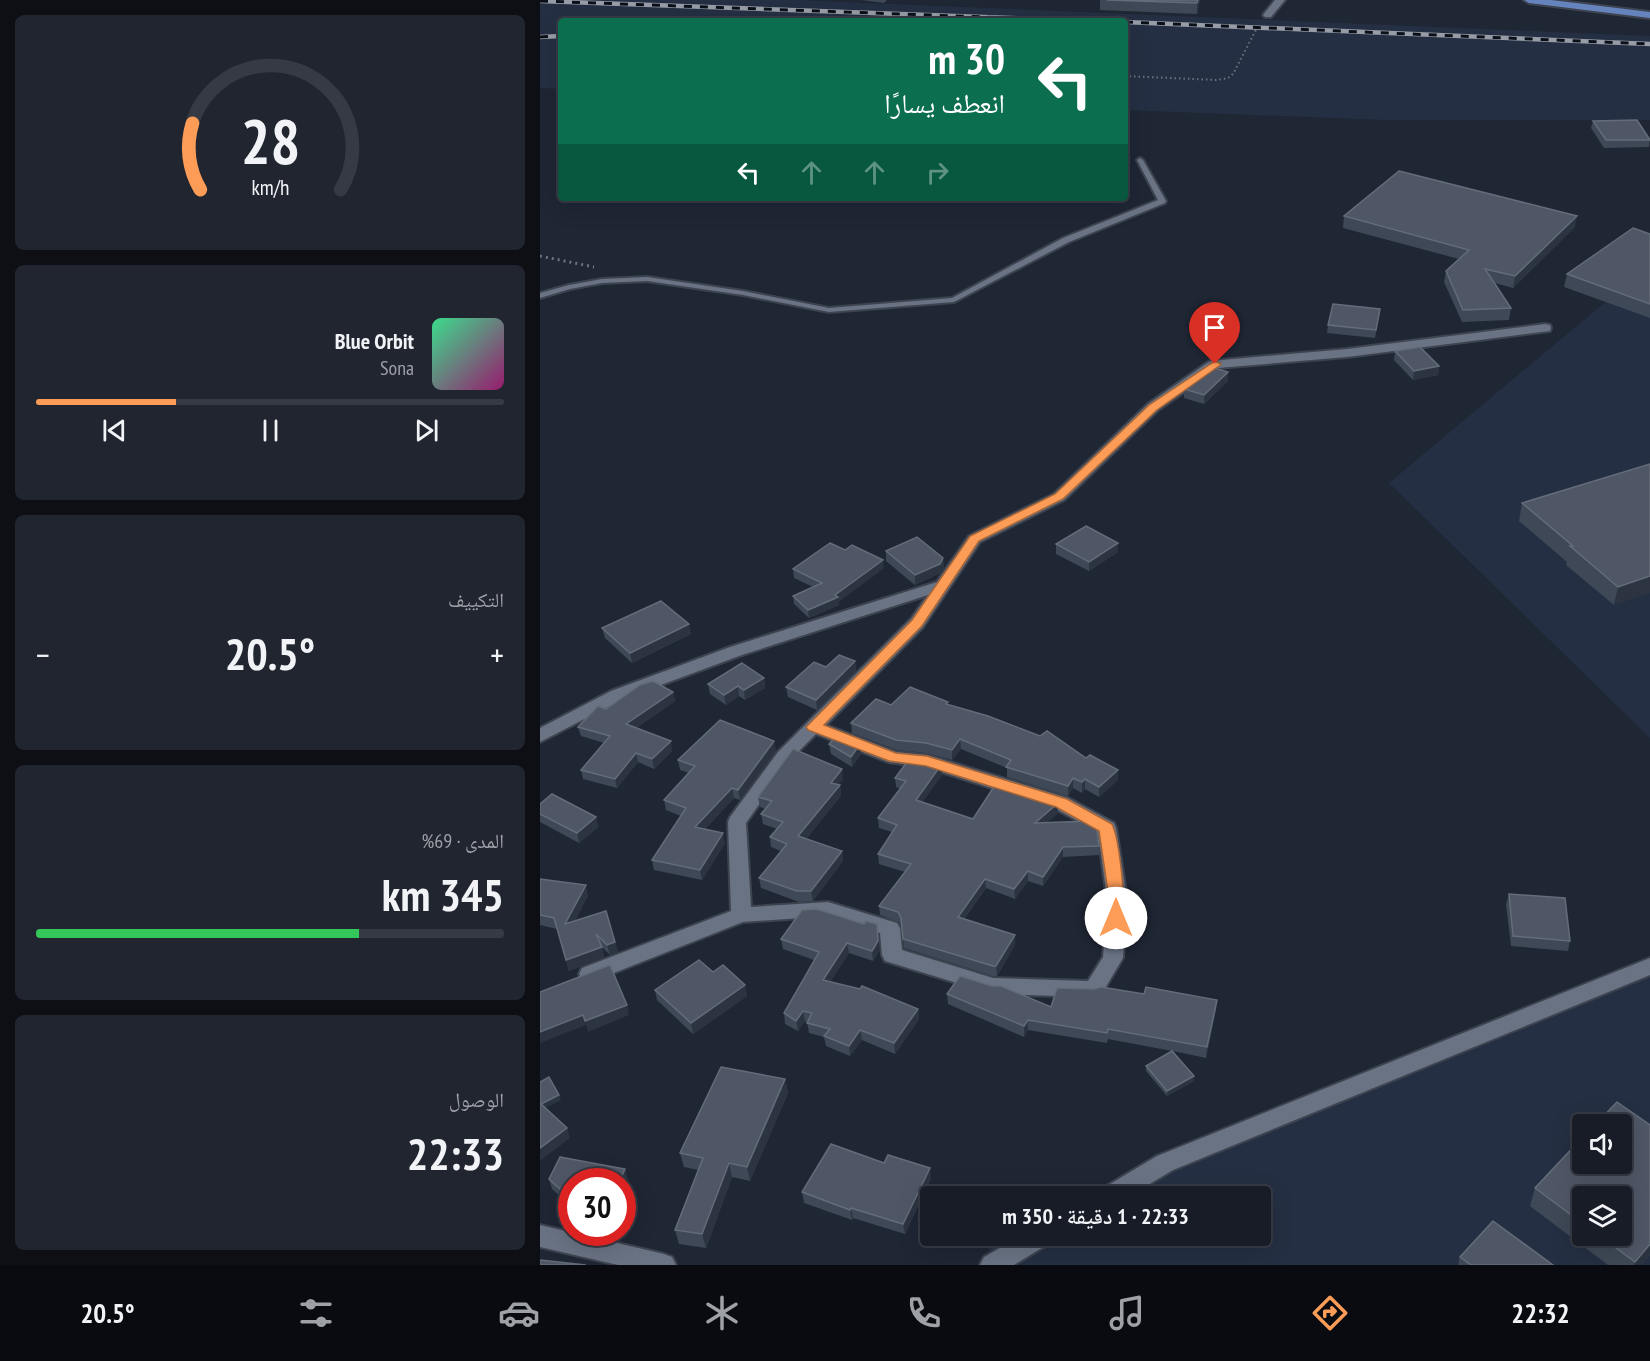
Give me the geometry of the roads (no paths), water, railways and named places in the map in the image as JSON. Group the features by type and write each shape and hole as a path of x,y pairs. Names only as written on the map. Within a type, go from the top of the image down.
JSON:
{"main road":[{"path":"1529,0 1650,15"}],"street":[{"path":"1268,15 1280,0"},
{"path":"741,915 737,822 784,756 917,623 974,539 1059,497 1153,407 1215,364 1347,352 1545,327"},
{"path":"540,736 617,695 736,651 943,585"},
{"path":"573,980 741,915 828,909 890,928 892,955 993,987 1094,989 1113,958 1117,899 1107,828 1061,803 927,761 894,758 814,727"},
{"path":"1126,1186 1165,1163 1650,966"},
{"path":"540,1236 664,1265"},
{"path":"992,1265 1025,1246"}],"lane":[{"path":"540,296 602,281 647,279 743,293 829,310 954,300 1066,240 1162,201 1140,160"}],"railway":[{"path":"540,1 1012,18"},
{"path":"1128,22 1650,44"},
{"path":"540,37 558,36"}]}
